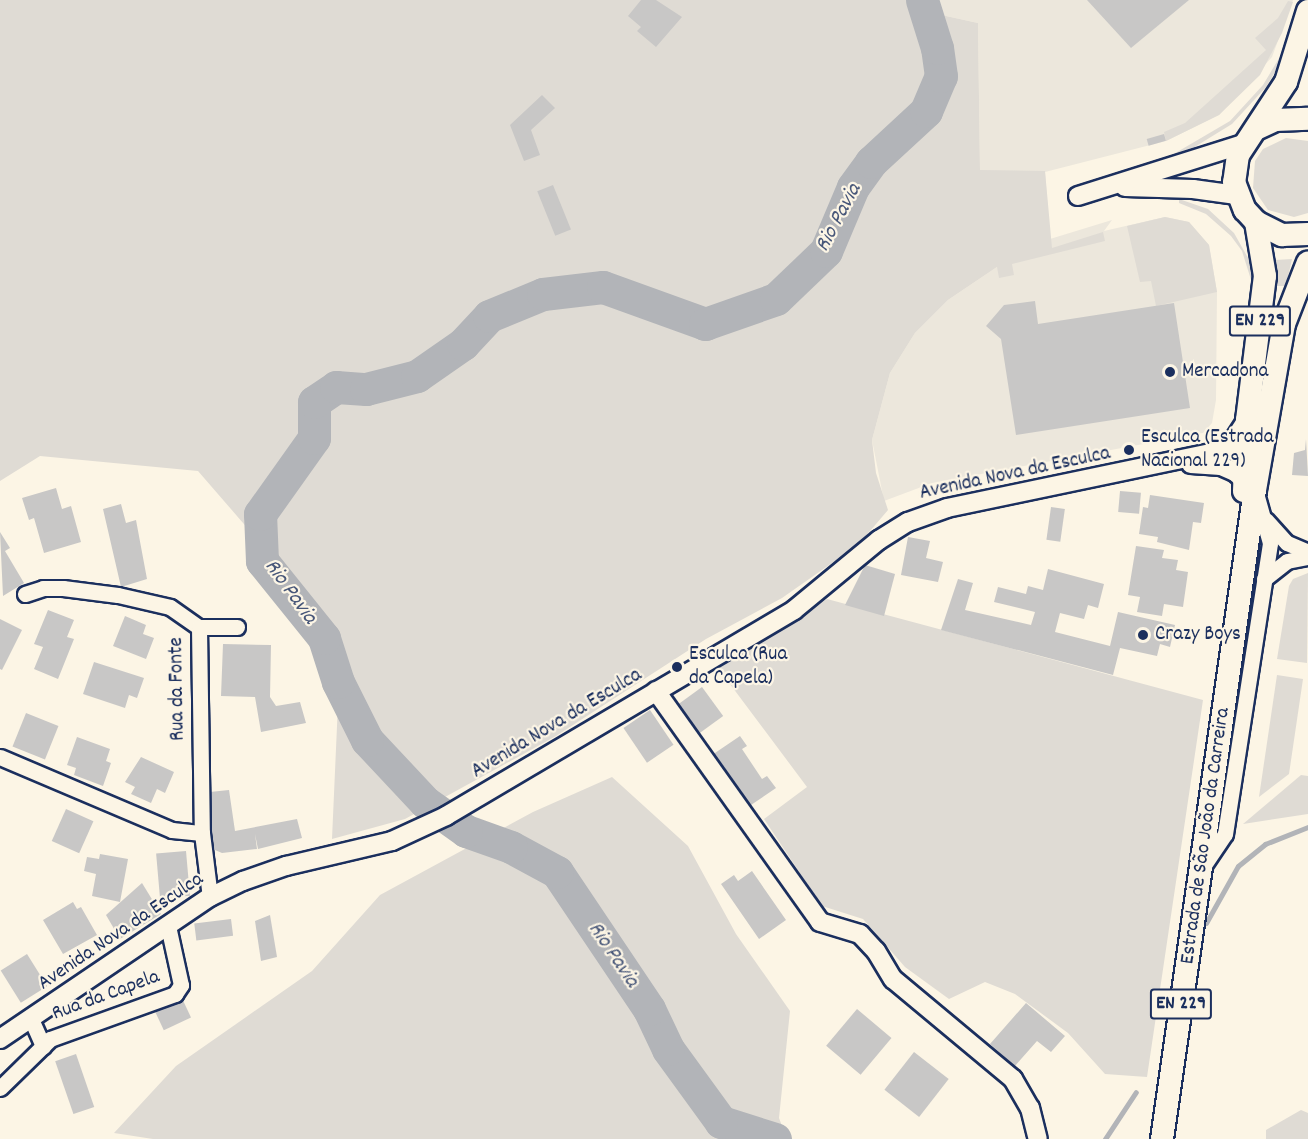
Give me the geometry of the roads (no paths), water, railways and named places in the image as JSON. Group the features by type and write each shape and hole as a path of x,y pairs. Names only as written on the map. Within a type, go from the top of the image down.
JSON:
{"main road":[{"path":"1237,195 1235,168 1289,75 1308,11"},
{"path":"1252,136 1275,120 1308,119"},
{"name":"EN 229","path":"1237,195 1256,222 1282,235 1308,234"},
{"name":"Estrada de São João da Carreira","path":"1249,490 1247,420 1265,276 1256,222"},
{"name":"Estrada de São João da Carreira","path":"1162,1139 1229,675 1249,490 1284,324 1308,262"}],"street":[{"path":"1078,196 1114,187 1252,136"},
{"path":"1114,187 1193,189 1237,195"},
{"name":"Avenida Nova da Esculca","path":"0,1039 210,897 286,866 392,841 458,809 794,610 879,540 918,517 1177,463 1230,446 1247,420"},
{"name":"Avenida Nova da Esculca","path":"1177,463 1221,466 1242,478 1249,490"},
{"path":"1249,490 1266,520 1287,543 1308,554"},
{"path":"1201,869 1225,834 1270,543 1266,520"},
{"path":"1264,579 1287,561 1308,554"},
{"name":"Rua da Fonte","path":"25,594 44,588 118,595 170,607 199,627 202,833 210,897"},
{"path":"199,627 237,627"},
{"path":"656,691 820,922 860,934 876,951 893,979 1013,1079 1030,1108 1038,1139"},
{"path":"0,757 172,830 202,833"},
{"name":"Rua da Capela","path":"0,1088 50,1039 175,994 181,985 168,926"},
{"path":"31,1019 43,1046"}],"waterway":[{"name":"Rio Pavia","path":"775,1139 721,1122 668,1049 649,1009 557,872 511,847 466,831 425,802 367,740 338,682 324,638 262,561 260,514 314,438 314,402 336,387 366,389 417,376 463,344 489,316 543,294 603,287 705,324 776,299 826,251 853,187 871,162 926,111 941,76 937,48 922,0"},
{"name":"Rio Pavia","path":"1206,923 1238,866 1265,844 1308,827"},
{"name":"Rio Pavia","path":"1105,1139 1136,1092"}],"place":[{"name":"Mercadona","path":"1170,372"},
{"name":"Esculca (Estrada Nacional 229)","path":"1129,450"},
{"name":"Crazy Boys","path":"1143,635"},
{"name":"Esculca (Rua da Capela)","path":"677,667"}]}
